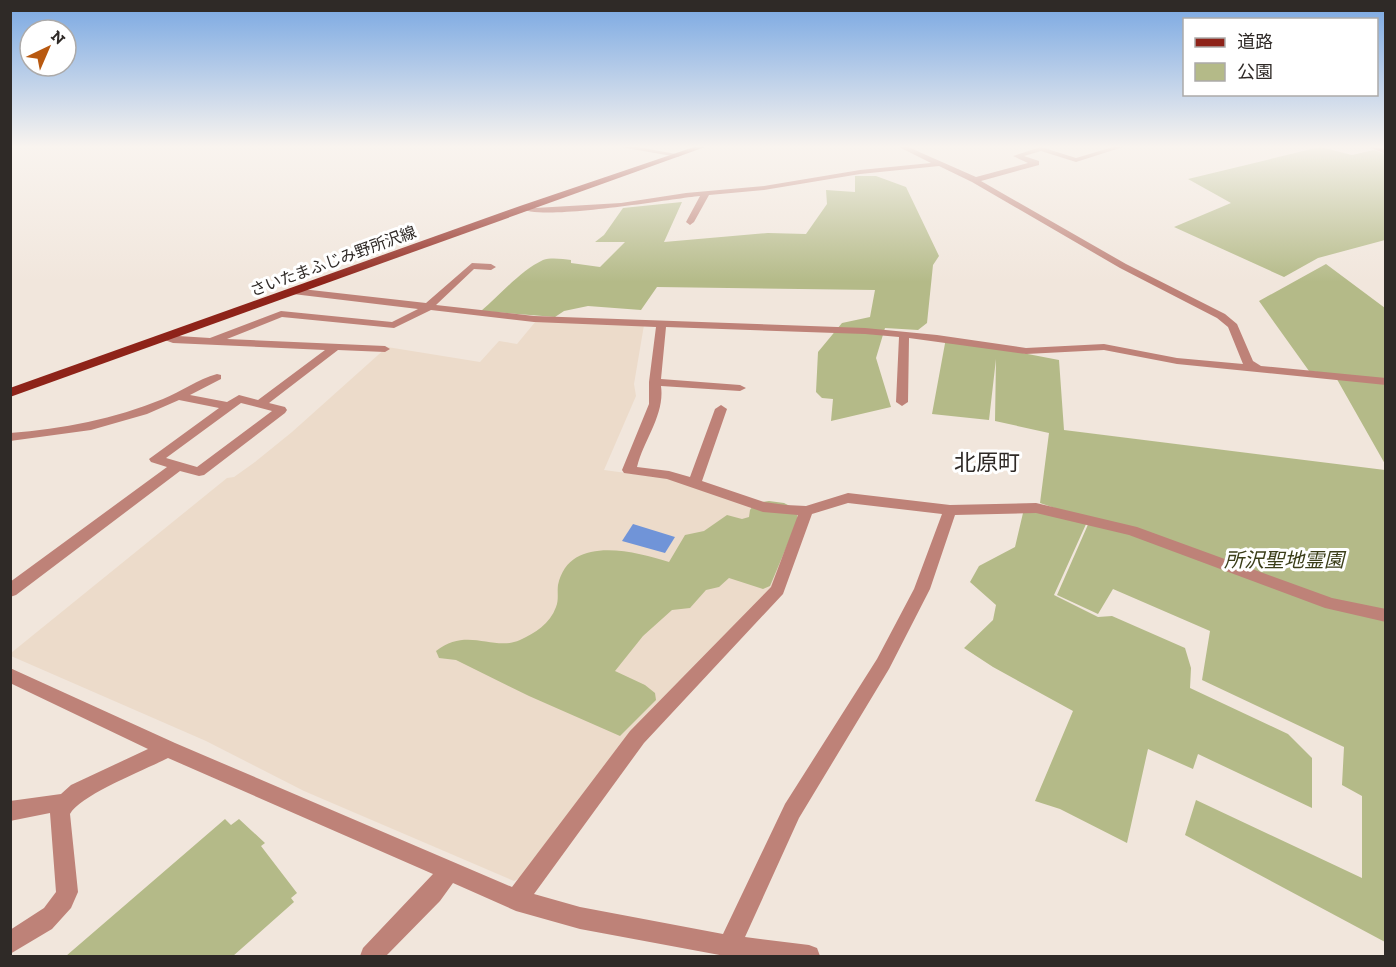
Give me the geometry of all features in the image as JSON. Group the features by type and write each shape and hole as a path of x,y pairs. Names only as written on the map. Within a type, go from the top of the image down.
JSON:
{"main road":[{"name":"さいたまふじみ野所沢線","path":"10,393 569,192"}],"street":[{"path":"523,208 535,210 610,206 715,192"},
{"path":"996,192 1123,266 1221,316 1233,326 1248,363 1260,370"},
{"path":"690,222 705,193"},
{"path":"210,342 281,314 394,325 430,306 472,266 491,267"},
{"path":"293,291 534,319 865,331 1026,351 1104,347 1177,361 1386,382"},
{"path":"661,325 655,406 628,469 669,475 695,482 764,507 806,511 822,504 848,498 950,510 1036,508 1132,531 1331,604 1386,616"},
{"path":"902,402 904,335"},
{"path":"166,337 173,340 385,349"},
{"path":"261,404 334,348"},
{"path":"10,437 53,434 114,422 180,397 217,377"},
{"path":"655,382 740,388"},
{"path":"180,397 230,406"},
{"path":"239,399 281,410 200,472 156,459 230,406 239,399"},
{"path":"695,482 721,409"},
{"path":"10,591 177,466"},
{"path":"729,946 792,812 883,664 922,589 950,510"},
{"path":"516,900 637,737 777,590 806,511"},
{"path":"10,675 168,748 516,900 580,918 729,946 809,957"},
{"path":"10,943 65,903 67,892 60,813 65,803 78,792 168,748"},
{"path":"10,811 45,804 65,803"},
{"path":"370,957 432,893 448,872"}],"shaded area":[{"path":"536,321 644,325 634,384 636,396 604,470 671,479 798,517 772,588 528,874 514,881 304,791 206,741 11,656 11,653 227,478 234,477 292,432 387,347 480,362 499,341 517,344"}],"green space":[{"path":"826,192 908,192 939,256 933,265 927,323 918,330 885,328 876,358 891,407 831,421 833,399 822,398 816,392 818,352 842,323 870,317 875,290 657,287 641,310 588,306 564,311 555,317 481,311 518,277 543,260 564,259 571,260 571,263 600,267 625,242 595,242 604,235 623,208 682,202 664,242 768,233 806,234 827,204"},
{"path":"1212,192 1385,192 1385,240 1318,258 1284,277 1174,227 1231,203"},
{"path":"1326,264 1385,308 1385,464 1334,374 1309,371 1259,301"},
{"name":"所沢聖地霊園","path":"946,338 1059,360 1064,430 1385,470 1385,942 1185,835 1196,800 1362,878 1362,796 1342,785 1344,747 1202,680 1210,631 1113,589 1098,614 1057,595 1090,520 1040,503 1049,433 995,421 996,359 989,420 932,414"},
{"path":"769,501 784,503 798,510 797,522 770,586 763,589 729,578 719,587 706,590 690,608 672,610 643,636 615,671 645,685 655,693 656,700 620,736 529,696 456,660 439,658 436,651 459,640 510,643 536,631 553,613 557,602 558,585 564,569 575,558 589,552 604,550 638,554 669,562 685,535 704,531 727,515 742,519 749,517 750,510 755,503"},
{"path":"1041,512 1087,522 1054,595 1098,617 1112,616 1185,648 1191,668 1190,688 1288,734 1312,758 1312,808 1198,754 1193,769 1148,749 1127,843 1060,809 1035,801 1073,711 993,667 964,648 993,620 996,605 970,582 979,566 1015,547 1023,513"},
{"path":"225,819 231,825 239,819 265,843 261,846 297,893 291,898 294,902 233,956 66,956"}],"water":[{"path":"633,524 675,537 665,553 622,541"}],"district":[{"name":"北原町","path":"987,462"}]}
